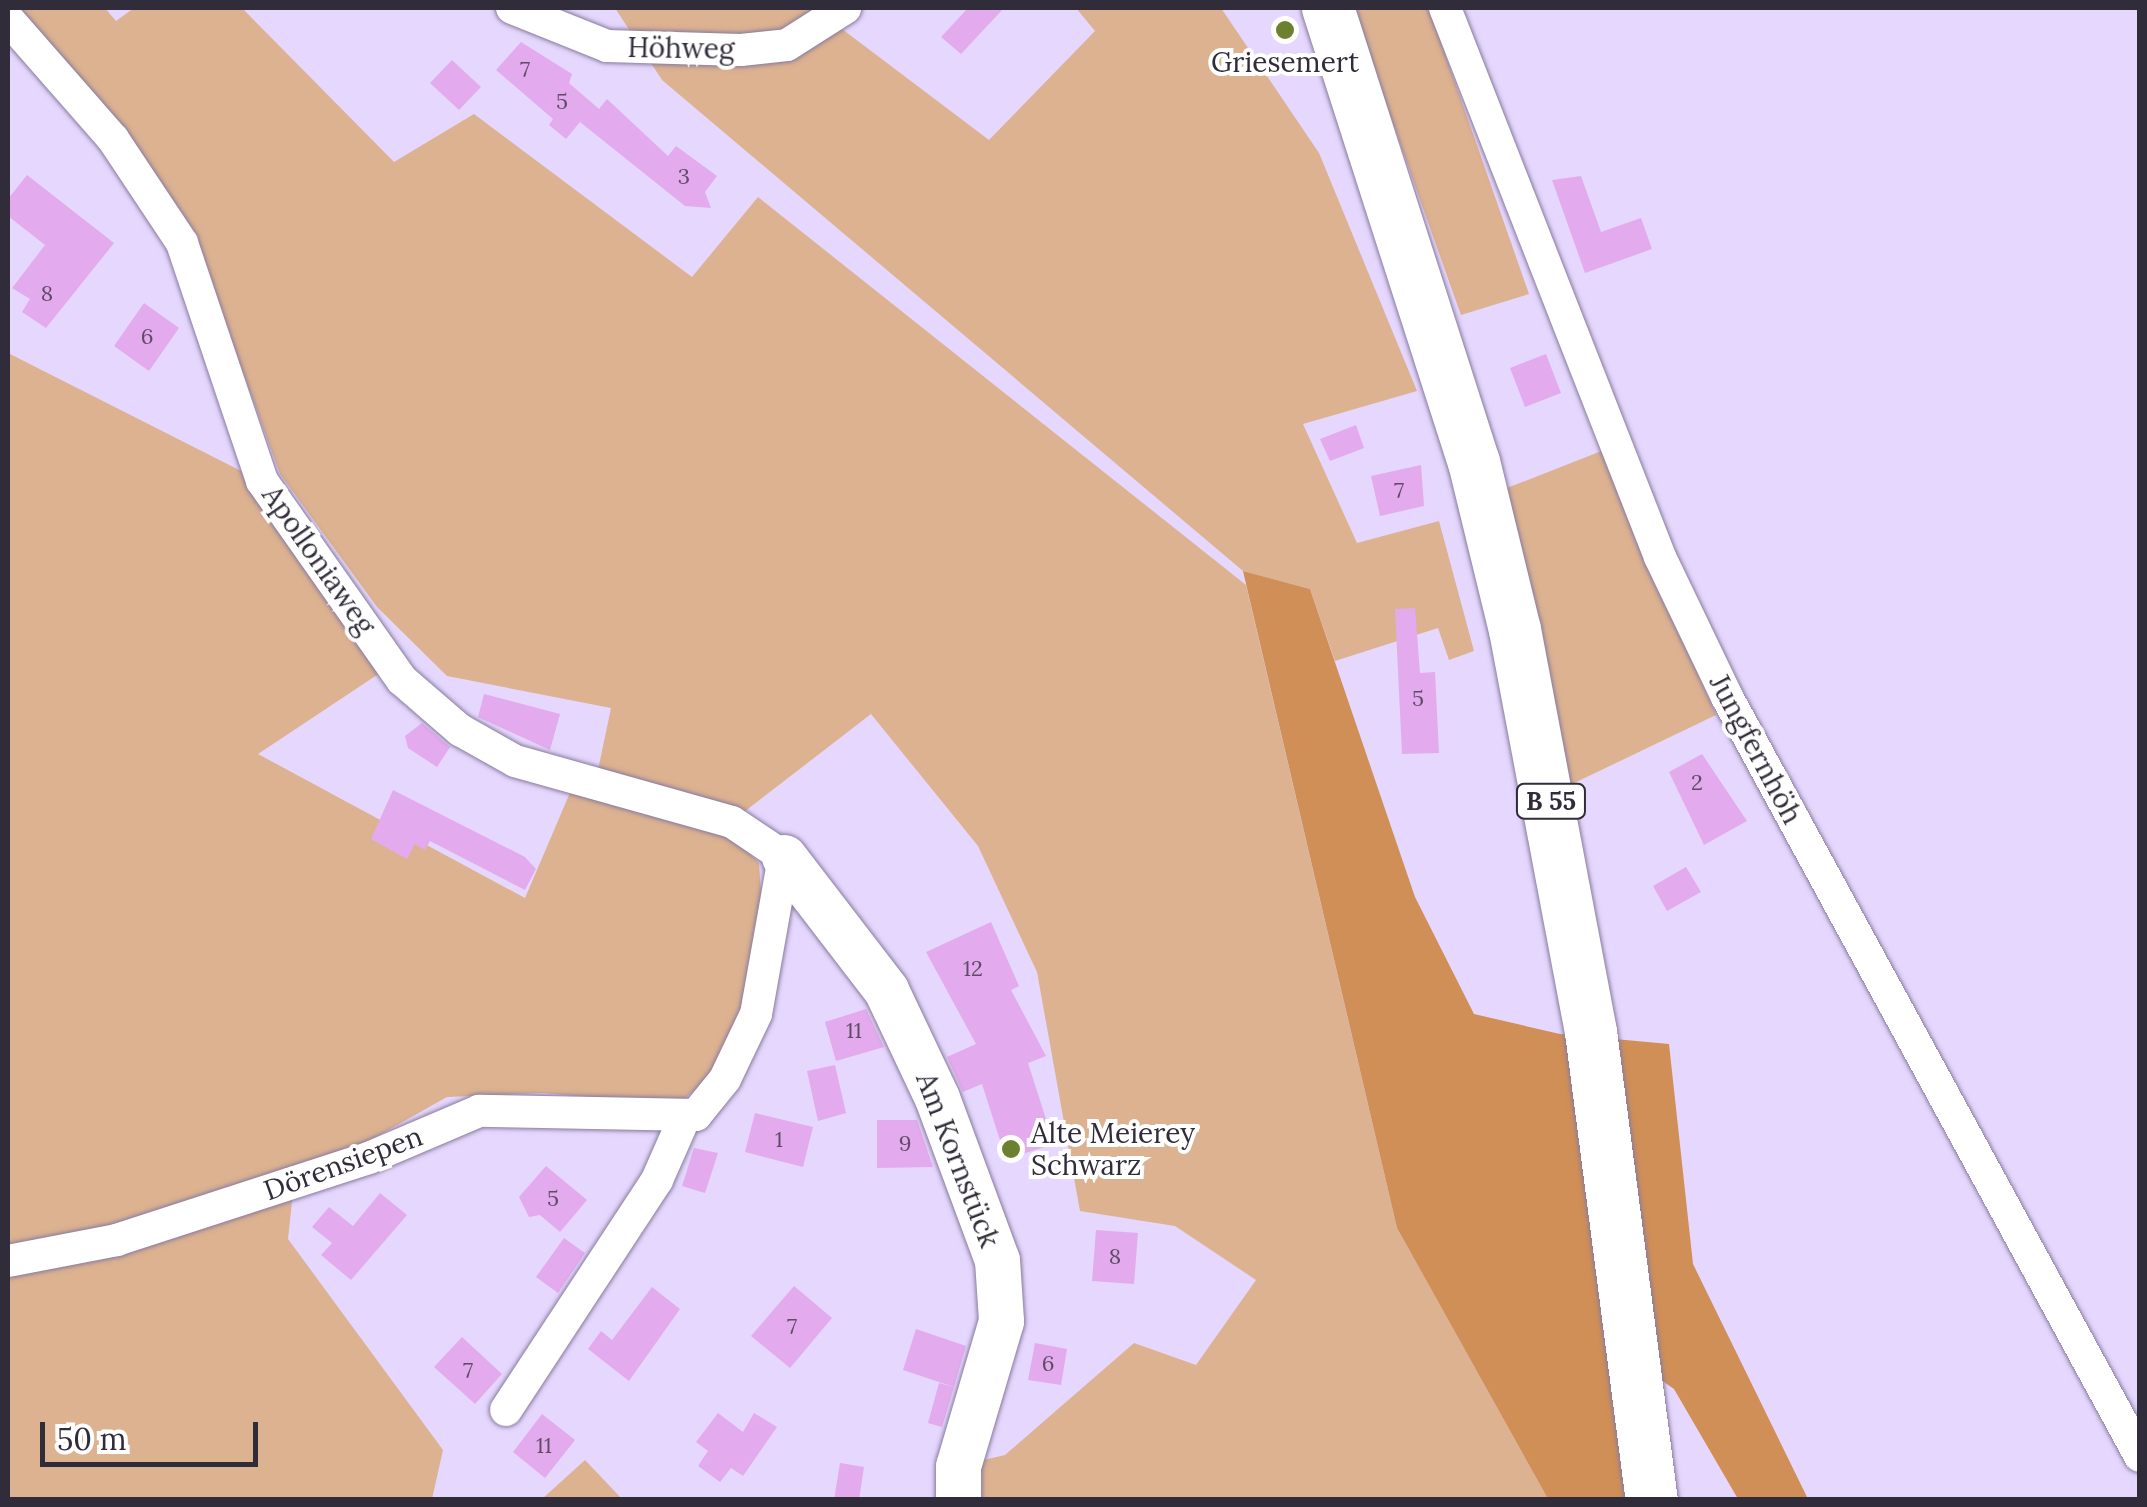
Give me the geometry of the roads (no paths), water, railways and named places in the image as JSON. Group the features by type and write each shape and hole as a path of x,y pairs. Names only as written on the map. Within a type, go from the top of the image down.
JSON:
{"main road":[{"name":"B 55","path":"1328,8 1474,462 1523,668 1591,1032 1652,1500"}],"street":[{"name":"Höhweg","path":"512,8 608,46 741,50 787,45 846,8"},
{"name":"Jungfernhöh","path":"1445,8 1653,539 1719,680 2140,1456"},
{"name":"Apolloniaweg","path":"8,19 113,139 182,243 262,481 402,680 460,730 515,761 732,822 784,857"},
{"path":"506,1410 657,1180 683,1121 726,1079 756,1014 784,857"},
{"name":"Am Kornstück","path":"784,857 886,990 937,1098 996,1260 1001,1320 958,1466 958,1500"},
{"name":"Dörensiepen","path":"8,1261 117,1240 369,1158 479,1111 554,1108 683,1121"}],"place":[{"name":"Griesemert","path":"1285,30"},
{"name":"Alte Meierey Schwarz","path":"1011,1149"}]}
